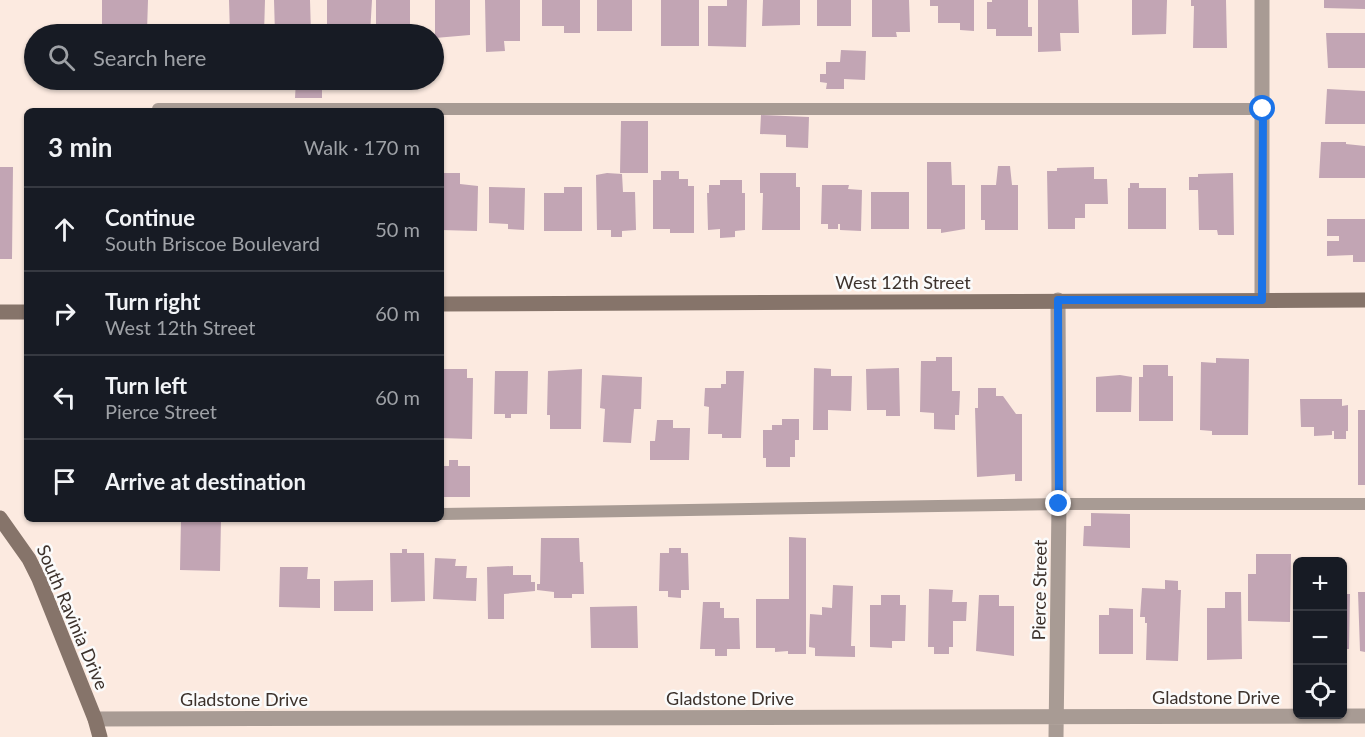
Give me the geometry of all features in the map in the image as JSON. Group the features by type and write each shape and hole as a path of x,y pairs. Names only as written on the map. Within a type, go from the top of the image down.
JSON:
{"street":[{"path":"1262,0 1262,300"},
{"name":"Pierce Street","path":"1056,737 1059,504 1058,300"},
{"name":"West 12th Street","path":"444,304 1365,300"},
{"path":"0,312 24,312"},
{"name":"South Ravinia Drive","path":"0,518 29,559 39,579 95,719 100,737"},
{"name":"Gladstone Drive","path":"95,719 1365,716"}],"lane":[{"path":"444,109 1263,109"},
{"path":"444,514 1059,504 1365,504"}],"building":[{"path":"102,0 148,0 147,24 102,24"},
{"path":"229,0 265,0 264,24 230,24"},
{"path":"274,0 310,0 311,24 275,24"},
{"path":"327,0 372,0 371,24 327,24"},
{"path":"376,0 410,0 410,24 376,24"},
{"path":"435,0 470,0 470,35 444,37 444,24 435,24"},
{"path":"485,0 520,0 520,41 504,41 505,51 486,52"},
{"path":"542,0 580,0 580,33 564,33 564,26 542,26"},
{"path":"597,0 632,0 632,31 597,31"},
{"path":"661,0 699,0 699,46 661,46"},
{"path":"727,0 747,0 746,47 708,46 708,6 727,6"},
{"path":"763,0 800,0 800,25 762,26"},
{"path":"817,0 851,0 851,26 817,26"},
{"path":"872,0 909,0 910,32 896,32 897,37 872,37"},
{"path":"930,0 974,0 974,31 960,30 960,23 938,23 938,6 930,6"},
{"path":"992,0 1028,0 1028,27 1032,27 1032,36 996,36 996,29 987,29 987,2 992,2"},
{"path":"1038,0 1078,0 1079,33 1060,33 1061,51 1038,52"},
{"path":"1132,0 1167,0 1166,34 1132,35"},
{"path":"1191,0 1226,0 1227,48 1193,48 1194,6 1191,6"},
{"path":"1324,0 1365,0 1365,9 1324,8"},
{"path":"1326,33 1365,33 1365,68 1328,68"},
{"path":"841,50 866,51 865,80 844,79 844,89 826,89 827,83 820,82 820,74 826,74 826,62 840,62"},
{"path":"1327,89 1365,91 1365,124 1325,124"},
{"path":"295,90 322,90 322,98 295,98"},
{"path":"761,115 809,117 808,148 786,147 786,135 760,134"},
{"path":"621,121 648,121 648,173 620,173"},
{"path":"1321,142 1346,142 1346,144 1365,146 1365,178 1319,178"},
{"path":"927,162 951,162 952,185 965,185 965,229 941,233 941,229 927,229"},
{"path":"998,166 1010,166 1012,185 1018,185 1018,230 985,230 985,220 981,220 981,185 996,185"},
{"path":"0,167 13,167 12,259 0,259"},
{"path":"1094,167 1094,179 1107,179 1108,204 1085,204 1085,218 1075,218 1075,229 1048,229 1047,171 1057,171 1057,168"},
{"path":"661,171 679,171 679,179 688,179 688,186 694,186 694,233 670,233 670,229 653,229 653,180 661,180"},
{"path":"444,173 460,173 460,184 478,186 477,231 444,230"},
{"path":"760,173 796,173 796,187 800,187 800,230 762,230 763,193 760,193"},
{"path":"1233,173 1234,235 1218,235 1217,230 1199,230 1198,190 1189,190 1189,177 1198,177 1198,174"},
{"path":"622,174 623,192 635,192 636,230 622,231 622,237 611,237 611,230 597,230 596,175"},
{"path":"720,180 742,180 742,193 745,193 745,230 735,231 735,237 720,238 720,229 708,230 707,193 709,193 709,185 720,185"},
{"path":"1130,183 1139,183 1139,188 1166,188 1166,229 1128,229"},
{"path":"822,185 849,185 848,189 862,190 861,231 840,230 840,224 838,224 838,229 828,229 828,224 821,224"},
{"path":"489,187 525,188 524,230 508,229 508,224 489,223"},
{"path":"564,187 582,187 582,231 544,231 544,193 564,193"},
{"path":"871,192 909,192 909,229 871,229"},
{"path":"1327,219 1365,219 1365,262 1353,262 1353,255 1327,256 1327,241 1339,241 1339,236 1327,236"},
{"path":"936,357 952,357 952,391 960,391 959,415 955,415 955,430 934,429 934,413 920,412 921,361 936,361"},
{"path":"1216,358 1249,359 1248,435 1212,435 1212,431 1200,430 1201,362 1216,363"},
{"path":"1143,365 1168,365 1168,376 1173,376 1173,421 1139,421 1139,377 1143,377"},
{"path":"814,368 831,369 831,376 852,376 851,411 828,410 828,430 813,430"},
{"path":"899,368 900,416 886,416 886,410 867,410 866,369"},
{"path":"444,369 467,369 467,378 473,378 472,439 444,438"},
{"path":"582,369 581,429 550,429 550,415 547,415 548,371"},
{"path":"495,371 528,371 527,414 511,414 511,418 505,418 505,414 494,414"},
{"path":"726,371 744,371 741,438 722,438 722,434 708,434 709,407 704,406 705,388 721,388 721,384 726,384"},
{"path":"602,375 642,377 641,409 634,409 631,443 603,442 605,409 600,408"},
{"path":"1120,375 1132,377 1131,412 1096,412 1096,377"},
{"path":"978,388 996,388 996,396 1003,396 1016,414 1022,414 1022,481 1015,481 1015,474 977,477 975,408 978,408"},
{"path":"1300,399 1342,399 1342,406 1348,405 1346,439 1334,439 1334,431 1332,435 1314,436 1314,427 1301,427"},
{"path":"1358,410 1365,410 1365,485 1358,485"},
{"path":"782,419 799,419 799,440 795,440 795,457 790,457 790,467 766,467 766,458 763,458 763,430 772,430 772,425 782,425"},
{"path":"657,420 673,420 673,428 690,428 689,460 650,460 650,441 655,441"},
{"path":"449,460 458,460 458,466 470,466 470,497 444,497 444,466 449,466"},
{"path":"1091,513 1130,514 1130,548 1083,546 1084,526 1091,526"},
{"path":"181,522 221,522 220,571 180,570"},
{"path":"789,537 806,538 806,654 788,654 788,651 775,652 775,648 756,648 756,599 789,599"},
{"path":"541,538 579,538 580,562 583,562 584,594 572,594 572,598 554,598 554,592 537,590 537,584 540,584"},
{"path":"669,548 681,548 681,553 688,553 689,590 681,590 681,598 668,597 668,591 659,591 660,553 669,553"},
{"path":"402,549 407,549 407,553 424,553 425,601 391,602 390,553 402,553"},
{"path":"1256,554 1291,554 1290,622 1248,621 1248,574 1256,574"},
{"path":"435,558 456,559 455,566 467,566 466,578 477,578 476,601 433,599"},
{"path":"513,566 513,575 531,575 531,582 535,582 535,591 504,594 504,619 488,619 487,567"},
{"path":"280,567 308,567 307,579 320,579 320,608 279,607"},
{"path":"373,580 373,611 334,611 334,581"},
{"path":"1165,580 1178,581 1178,590 1181,590 1178,661 1146,660 1147,623 1145,623 1145,617 1140,617 1142,588 1165,589"},
{"path":"833,585 853,586 851,646 855,646 855,657 815,656 815,648 809,647 810,614 822,615 822,607 832,608"},
{"path":"929,589 953,590 952,602 967,602 966,621 953,621 953,647 949,647 949,654 934,654 934,647 928,647"},
{"path":"1225,592 1241,592 1242,659 1207,660 1207,608 1225,608"},
{"path":"1358,592 1365,592 1365,652 1360,651"},
{"path":"1347,594 1350,594 1349,649 1347,649"},
{"path":"881,595 900,595 900,605 906,605 905,641 892,641 892,648 870,647 870,605 881,605"},
{"path":"979,595 999,595 999,606 1014,606 1014,656 976,651"},
{"path":"703,602 720,602 720,608 724,608 724,618 739,618 740,649 727,649 727,656 715,656 715,649 700,649"},
{"path":"637,606 638,648 591,648 590,607"},
{"path":"1109,608 1133,609 1133,654 1099,654 1099,615 1109,615"}],"route":[{"path":"1059,504 1058,300 1262,300 1263,109"}]}
